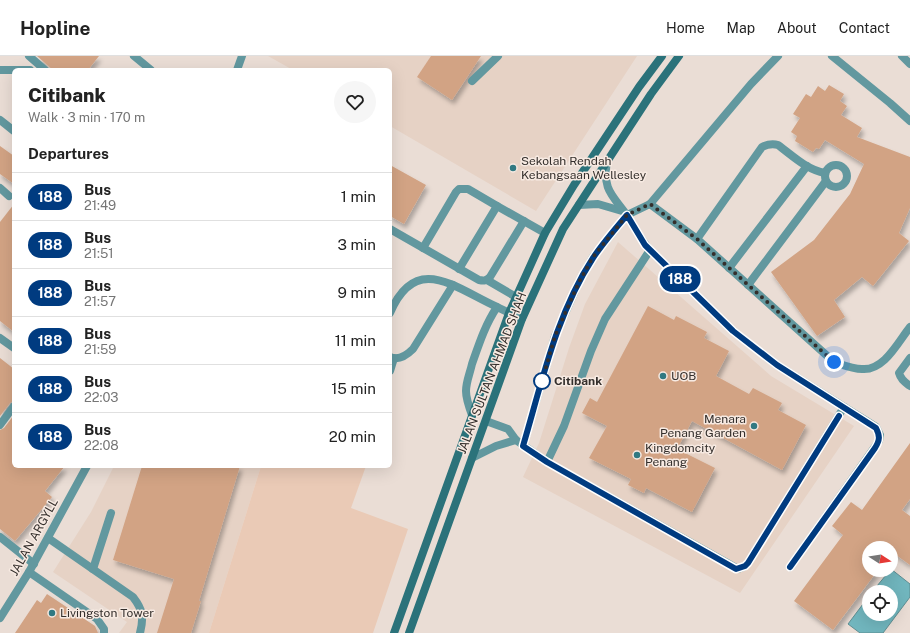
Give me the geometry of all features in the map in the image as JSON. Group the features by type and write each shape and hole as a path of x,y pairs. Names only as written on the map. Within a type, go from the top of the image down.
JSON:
{"main road":[{"name":"JALAN SULTAN AHMAD SHAH","path":"394,633 509,313 545,233 574,185 639,87 662,56"},
{"name":"JALAN SULTAN AHMAD SHAH","path":"410,633 522,319 563,229 606,161 651,94 679,56"}],"street":[{"path":"29,56 44,68"},
{"path":"134,56 149,68"},
{"path":"239,68 242,56"},
{"path":"472,82 498,56"},
{"path":"523,446 555,336 579,282 593,257 625,213 650,204 751,84 778,56"},
{"path":"832,56 910,121"},
{"path":"902,56 910,64"},
{"path":"0,70 12,70"},
{"path":"0,120 12,129"},
{"path":"697,239 762,148 766,145 772,143 778,145 807,166 826,177 748,285"},
{"path":"606,161 606,185 609,192 625,213 645,245 733,331 777,365 876,428 880,435 879,441 790,567"},
{"path":"729,268 807,166"},
{"path":"0,188 9,196"},
{"path":"423,248 456,192 460,189 468,189 545,233"},
{"path":"579,205 598,204 610,206 625,213"},
{"path":"650,204 697,239 834,362 863,370 874,368 883,361 910,327"},
{"path":"459,269 497,206"},
{"path":"487,280 490,278 524,221"},
{"path":"392,230 479,280 487,280 516,297"},
{"path":"547,462 564,426 591,351 606,318 650,250"},
{"path":"392,309 400,292 409,285 416,281 432,279 440,280 453,285 522,319"},
{"path":"392,357 408,354 413,349 453,285"},
{"path":"472,415 466,399 468,377 479,342 497,307"},
{"path":"0,338 12,347"},
{"path":"910,358 900,373 900,377 903,381 910,386"},
{"path":"486,421 508,429 516,440 523,446 547,462 736,569 745,566 748,563 844,407"},
{"path":"0,425 12,409"},
{"path":"472,458 496,446 516,440"},
{"name":"JALAN ARGYLL","path":"0,618 34,564 86,468"},
{"path":"93,570 111,513"},
{"path":"0,538 34,564"},
{"path":"48,538 133,597 139,605 142,613 140,633"},
{"path":"29,572 97,619 104,629 104,633"}],"shaded area":[{"name":"Sekolah Rendah Kebangsaan Wellesley","path":"268,56 637,56 536,211 392,127 392,68 289,68"},
{"path":"618,242 771,376 854,426 740,593 523,477 539,443 569,348 585,304"},
{"path":"113,468 260,468 209,633 119,633 127,622 53,572 91,512"},
{"path":"260,468 365,468 351,508 408,529 373,633 209,633"}],"water":[{"path":"898,575 910,584 910,597 898,613 898,585 878,585 884,577 898,577"},
{"path":"862,605 862,621 892,621 883,633 860,633 848,624"}],"building":[{"path":"37,56 99,56 90,68 51,68"},
{"path":"431,56 481,56 452,100 417,77"},
{"path":"829,85 844,94 840,101 847,106 841,115 862,128 857,137 910,157 910,208 899,233 909,241 873,286 862,277 834,300 845,317 817,336 771,272 814,240 850,194 864,164 825,140 819,149 816,148 813,152 795,141 797,136 791,132 800,118 793,114 806,94 811,97 818,86 825,91"},
{"path":"0,146 12,155 12,183 0,174"},
{"path":"392,166 426,185 404,224 392,217"},
{"path":"12,207 12,330 0,321 0,222"},
{"path":"648,306 674,320 676,316 707,332 704,338 729,351 716,376 749,394 753,388 782,403 778,410 806,425 782,470 692,421 677,449 715,468 692,512 646,488 644,493 628,485 631,479 589,458 607,426 582,413 590,398 597,402"},
{"path":"0,358 12,367 12,402 0,416"},
{"path":"12,418 12,468 63,468 45,491 52,497 15,541 0,529 0,430 4,428"},
{"path":"910,443 910,499 902,510 910,516 910,565 898,556 898,541 862,541 862,577 873,577 867,585 862,585 862,591 833,630 794,601 843,535 832,526 851,502 862,510"},
{"path":"141,468 239,468 199,601 201,601 191,633 157,633 174,579 113,560"},
{"name":"Livingston Tower","path":"47,594 95,626 98,633 15,633 37,600 41,603"}],"bus line":[{"name":"188","path":"790,567 875,448 879,441 880,435 876,428 777,365 733,331 645,245 627,215 593,257 579,282 555,336 523,446 547,462 738,570 748,563 839,416"}],"place":[{"name":"Sekolah Rendah Kebangsaan Wellesley","path":"513,168"},
{"name":"UOB","path":"663,376"},
{"name":"Citibank","path":"542,381"},
{"name":"Menara Penang Garden","path":"754,426"},
{"name":"Kingdomcity Penang","path":"637,455"},
{"name":"Livingston Tower","path":"52,613"}],"route":[{"path":"542,381 555,336 579,282 593,257 627,215 650,204 697,239 834,362"}]}
